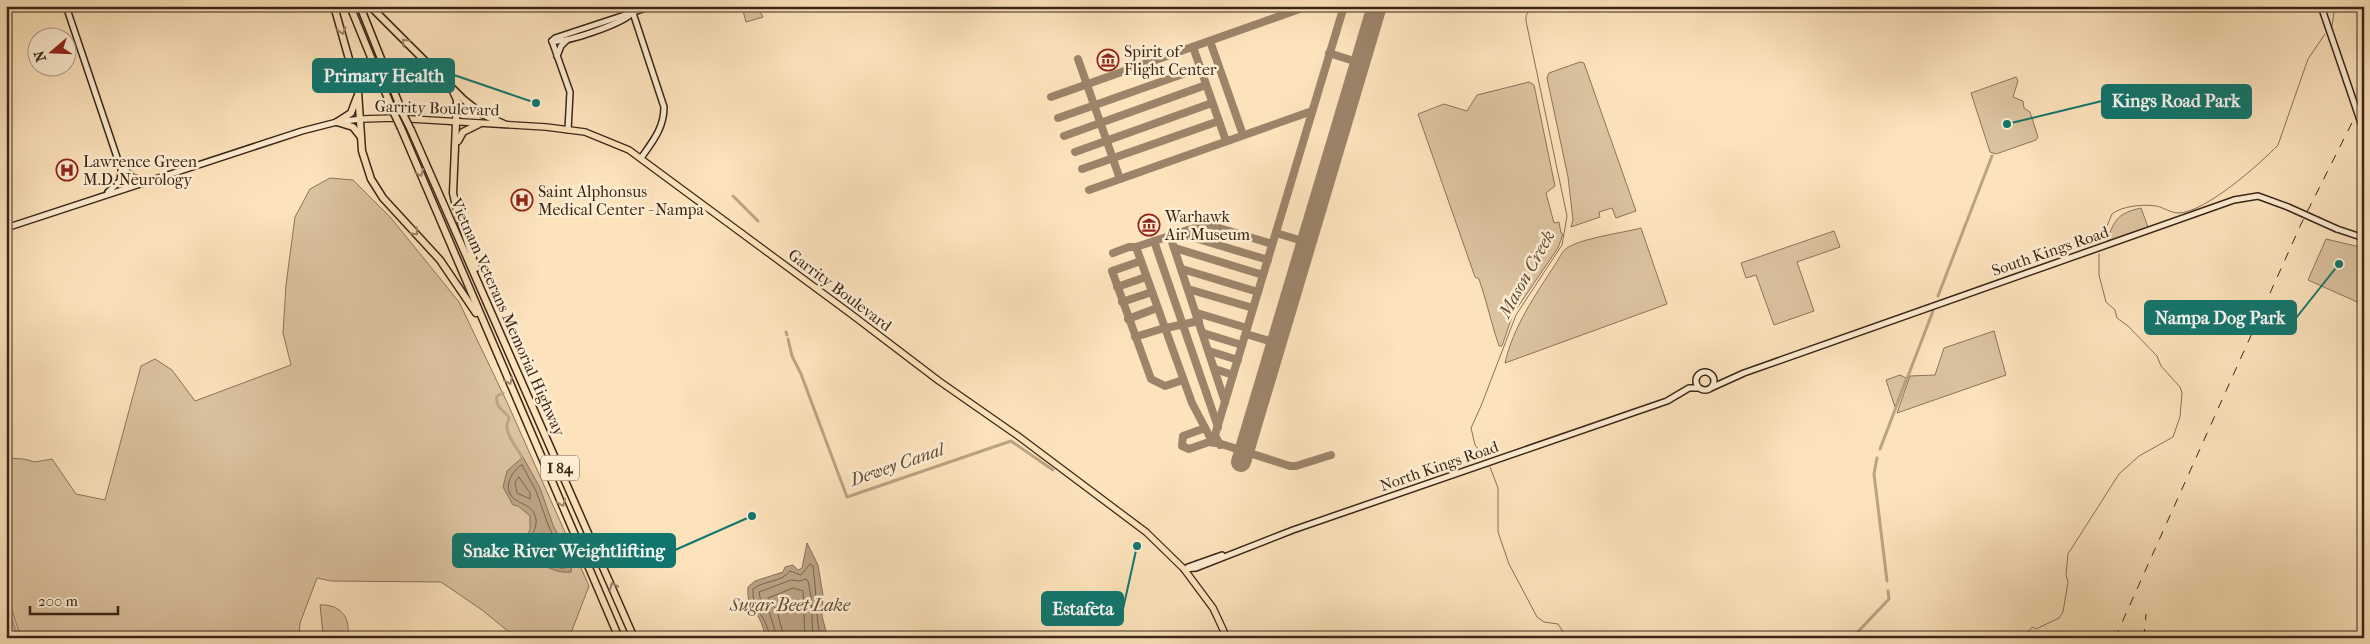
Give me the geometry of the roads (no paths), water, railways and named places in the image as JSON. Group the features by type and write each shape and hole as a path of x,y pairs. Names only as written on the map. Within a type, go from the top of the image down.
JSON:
{"highway":[{"path":"334,6 358,91 362,119 362,141 367,171 374,187 440,260 468,298 490,336"},
{"name":"Vietnam Veterans Memorial Highway","path":"350,6 393,111 619,638"},
{"name":"Vietnam Veterans Memorial Highway","path":"360,6 404,114 634,638"},
{"path":"370,6 452,89 476,110 504,124"},
{"path":"452,89 457,100 453,176 456,206 488,304"},
{"path":"337,122 353,111 358,91"},
{"path":"337,122 356,129 362,141"},
{"path":"455,150 463,132 479,124"}],"main road":[{"path":"66,6 127,187"},
{"path":"552,41 565,34 652,6"},
{"path":"2321,6 2364,132"},
{"path":"552,41 569,39 628,18 633,13"},
{"path":"633,13 664,107 664,118 660,130 642,158"},
{"path":"557,56 561,46 569,39"},
{"path":"552,41 570,92 568,130"},
{"path":"6,228 302,131 337,122 362,119"},
{"name":"Garrity Boulevard","path":"362,119 504,124 585,132 606,139 642,158 939,381 1018,436 1146,532 1184,568 1213,608 1228,638"},
{"path":"119,163 132,177 145,181"},
{"path":"106,194 120,181 122,170"},
{"name":"South Kings Road","path":"1712,376 1723,379 1744,373 2241,198 2265,198 2337,229 2364,238"},
{"path":"1703,372 1712,376 1713,387 1707,391 1698,388 1696,378 1703,372"},
{"name":"South Kings Road","path":"1713,387 1744,373"},
{"name":"North Kings Road","path":"1657,403 1674,395 1696,378"},
{"name":"North Kings Road","path":"1184,568 1196,568 1230,553 1671,399 1689,388 1698,388"}],"water":[{"path":"523,457 540,488 553,525 566,549 572,564 571,572 551,569 535,558 527,547 521,548 517,537 527,535 530,530 530,516 518,506 513,505 503,487 507,471"},
{"name":"Sugar Beet Lake","path":"807,543 818,565 823,595 822,616 826,631 823,638 766,638 760,620 749,601 748,587 755,581 783,572 785,567 793,565 798,570 802,568"}],"waterway":[{"name":"Mason Creek","path":"1485,457 1475,445 1471,428 1516,315 1562,245 1567,216 1526,21 1526,16 1531,6"},
{"path":"2332,26 2335,6"},
{"path":"2100,242 2112,214 2116,211 2127,207 2145,205 2159,207 2175,213 2189,211 2203,205 2232,186 2259,163 2278,145 2308,59 2325,34"},
{"path":"1938,296 1992,156"},
{"name":"Dewey Canal","path":"733,196 758,221"},
{"path":"2020,638 2033,627 2036,629 2059,618 2063,612 2068,582 2066,575 2068,554 2119,474 2139,456 2173,437 2180,417 2182,393 2180,387 2161,366 2157,356 2128,326 2117,318 2115,310 2106,302 2099,275 2099,254"},
{"path":"1880,449 1933,311"},
{"name":"Dewey Canal","path":"788,339 792,356 801,374 847,497 1011,441 1053,470"},
{"path":"503,393 497,396 497,403 509,417 508,433 522,457"},
{"path":"1877,458 1874,474 1887,581"},
{"name":"Mason Creek","path":"1490,467 1498,488 1498,532 1509,564 1537,617 1544,622 1558,624 1567,638"},
{"path":"1852,638 1889,599 1888,591"},
{"path":"6,602 18,638"}],"railway":[{"path":"2115,638 2302,222 2364,99"},
{"path":"2144,638 2146,614"}],"place":[{"name":"Spirit of Flight Center","path":"1108,60"},
{"name":"Primary Health","path":"536,103"},
{"name":"Kings Road Park","path":"2007,124"},
{"name":"Lawrence Green M.D. Neurology","path":"67,170"},
{"name":"Saint Alphonsus Medical Center - Nampa","path":"522,200"},
{"name":"Warhawk Air Museum","path":"1149,225"},
{"name":"Nampa Dog Park","path":"2339,264"},
{"name":"Snake River Weightlifting","path":"752,516"},
{"name":"Estafeta","path":"1137,546"}]}
